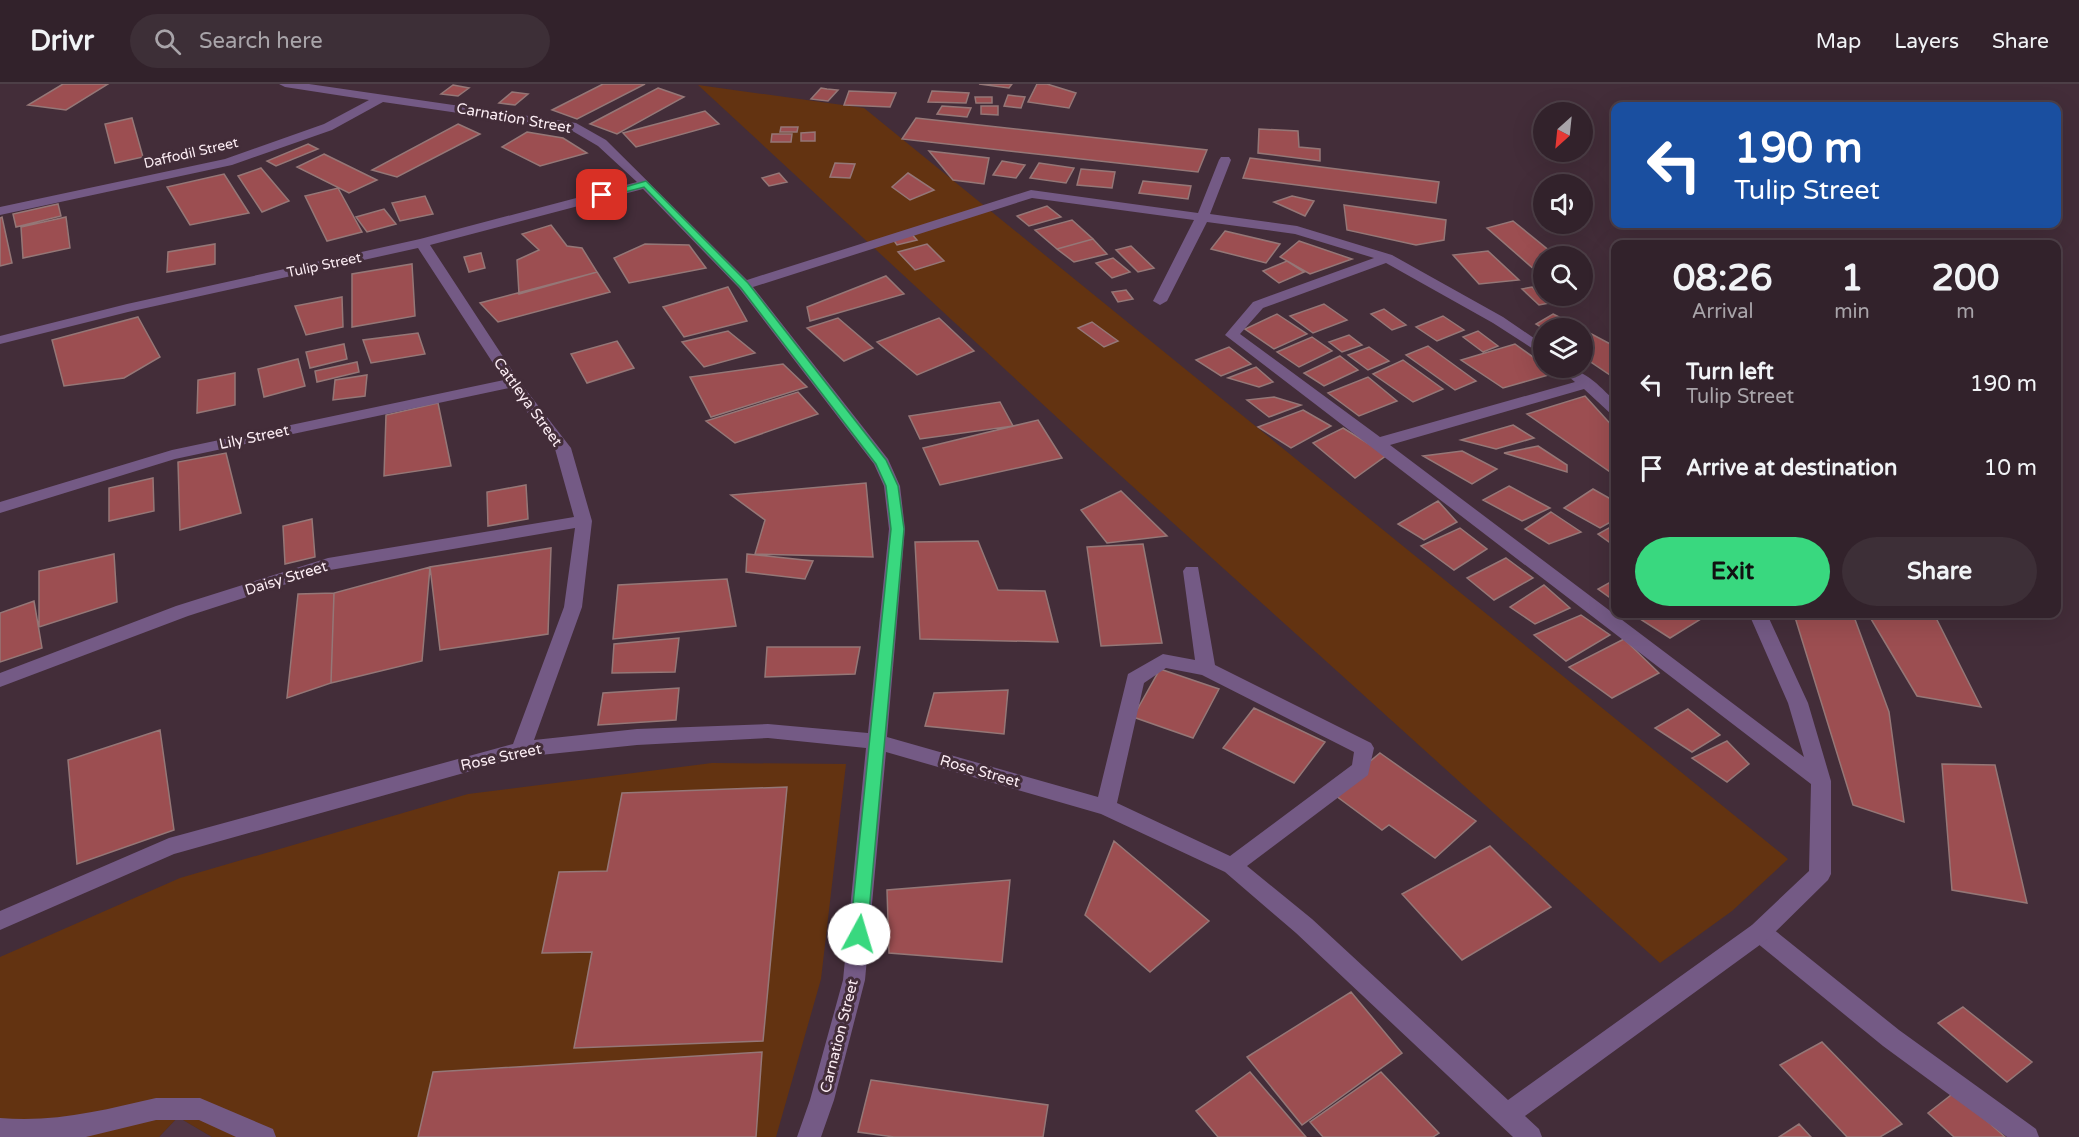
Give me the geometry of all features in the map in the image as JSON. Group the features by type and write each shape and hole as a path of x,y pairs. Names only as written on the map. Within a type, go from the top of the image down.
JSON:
{"street":[{"name":"Carnation Street","path":"285,84 572,126 602,143 646,184 744,285 882,463 892,486 897,529 854,980 822,1100 809,1137"},
{"name":"Daffodil Street","path":"0,210 228,162 328,127 381,98"},
{"path":"1160,301 1203,216 1225,160"},
{"name":"Tulip Street","path":"0,340 127,308 422,243 646,184"},
{"path":"744,285 1030,194 1297,230 1387,258 1498,320 1533,344"},
{"name":"Cattleya Street","path":"422,243 513,383 562,448 584,521 573,607 521,749"},
{"path":"1387,258 1258,305 1232,335 1378,443 1821,781"},
{"path":"1580,378 1611,406"},
{"name":"Lily Street","path":"0,508 172,455 513,383"},
{"path":"1378,443 1587,383"},
{"name":"Daisy Street","path":"0,680 182,611 328,564 584,521"},
{"path":"1192,570 1206,669"},
{"path":"1508,1114 1760,932 1820,874 1821,781 1798,703 1760,618"},
{"path":"1106,807 1135,679 1163,661 1206,669 1364,748 1361,769 1232,866"},
{"name":"Rose Street","path":"0,921 169,847 521,749 637,737 768,731 878,742 1106,807 1232,866 1304,927 1508,1114 1530,1137"},
{"path":"1760,932 1891,1038 2027,1137"},
{"path":"0,1130 32,1132 96,1124 156,1109 200,1109 264,1137"}],"shaded area":[{"path":"698,85 864,108 1788,859 1732,911 1660,963 1089,447"},
{"path":"712,763 846,764 821,979 776,1137 212,1137 178,1117 159,1137 0,1137 0,957 180,878 468,794"},
{"path":"178,1117 212,1137 159,1137"}],"building":[{"path":"63,84 108,84 66,110 28,105"},
{"path":"603,84 645,84 577,119 552,110"},
{"path":"979,84 1012,84 1009,88"},
{"path":"1037,84 1047,84 1076,93 1069,108 1028,102"},
{"path":"453,85 469,88 458,96 441,94"},
{"path":"658,88 684,97 617,134 590,124"},
{"path":"821,88 838,90 828,101 811,99"},
{"path":"849,91 896,93 890,107 844,105"},
{"path":"932,91 969,93 966,103 928,102"},
{"path":"512,92 528,94 515,105 499,103"},
{"path":"1008,95 1025,97 1021,108 1004,106"},
{"path":"975,97 992,97 992,103 976,103"},
{"path":"942,106 971,108 967,117 937,114"},
{"path":"981,106 998,106 998,115 981,114"},
{"path":"705,111 719,124 636,147 623,133"},
{"path":"132,118 143,157 115,163 105,124"},
{"path":"916,118 1207,150 1198,172 902,139"},
{"path":"458,124 480,134 397,177 372,170"},
{"path":"781,127 798,127 797,132 780,132"},
{"path":"1259,129 1298,131 1299,147 1320,149 1320,161 1258,153"},
{"path":"527,132 563,138 587,153 540,166 502,147"},
{"path":"815,132 815,141 801,141 801,133"},
{"path":"772,134 792,134 791,142 771,142"},
{"path":"308,144 318,149 276,166 267,161"},
{"path":"929,151 989,158 984,184 953,180"},
{"path":"324,154 377,180 349,193 297,167"},
{"path":"1250,158 1439,182 1436,203 1243,178"},
{"path":"1002,161 1025,165 1016,178 993,175"},
{"path":"835,163 855,164 850,178 830,177"},
{"path":"1039,163 1074,168 1066,183 1030,178"},
{"path":"261,168 289,201 262,212 238,176"},
{"path":"1081,169 1115,172 1112,188 1077,185"},
{"path":"779,173 787,182 769,186 762,178"},
{"path":"908,173 934,190 910,200 892,187"},
{"path":"224,174 249,213 190,225 167,187"},
{"path":"1143,181 1191,186 1188,199 1139,193"},
{"path":"338,188 362,232 327,241 305,196"},
{"path":"425,196 433,214 400,221 392,203"},
{"path":"1292,196 1314,201 1305,216 1274,202"},
{"path":"58,204 61,216 16,227 13,214"},
{"path":"1344,205 1446,220 1444,240 1416,245 1347,230"},
{"path":"1047,206 1061,217 1029,226 1017,216"},
{"path":"384,209 396,224 367,232 356,217"},
{"path":"2,217 12,263 0,266 0,218"},
{"path":"66,217 70,248 23,258 21,227"},
{"path":"1072,220 1093,239 1057,249 1035,230"},
{"path":"1513,221 1544,246 1533,246 1533,268 1487,228"},
{"path":"551,225 567,246 582,248 597,272 519,294 517,260 539,250 522,234"},
{"path":"1225,231 1280,244 1266,263 1211,249"},
{"path":"910,232 917,240 897,245 892,238"},
{"path":"1093,239 1107,254 1074,262 1057,249"},
{"path":"1299,241 1352,259 1310,274 1280,257"},
{"path":"215,244 215,264 167,272 168,252"},
{"path":"645,244 689,245 706,268 629,283 614,258"},
{"path":"927,244 944,261 915,270 898,252"},
{"path":"1131,246 1154,268 1138,272 1116,250"},
{"path":"1488,251 1519,280 1479,284 1453,255"},
{"path":"481,253 485,268 469,272 464,257"},
{"path":"1113,258 1130,272 1112,278 1096,263"},
{"path":"1287,261 1304,272 1279,283 1263,271"},
{"path":"412,264 415,316 352,327 352,274"},
{"path":"597,272 610,292 498,322 480,303"},
{"path":"886,276 904,294 810,321 807,307"},
{"path":"728,287 747,321 684,337 663,307"},
{"path":"1533,288 1533,299 1522,289"},
{"path":"1126,290 1133,299 1118,302 1112,292"},
{"path":"342,297 343,327 306,335 295,306"},
{"path":"1324,304 1347,320 1313,333 1290,316"},
{"path":"1384,309 1406,325 1392,330 1371,314"},
{"path":"1277,314 1307,334 1274,349 1245,329"},
{"path":"1553,314 1561,318 1546,318"},
{"path":"1443,316 1464,330 1437,341 1416,327"},
{"path":"138,317 160,357 124,378 64,386 52,340"},
{"path":"838,318 873,348 844,361 807,328"},
{"path":"939,318 974,351 917,375 877,342"},
{"path":"1092,322 1118,341 1104,347 1078,328"},
{"path":"728,331 755,353 704,367 682,342"},
{"path":"1478,331 1498,346 1483,352 1463,337"},
{"path":"418,333 425,354 371,363 363,340"},
{"path":"1349,335 1362,345 1342,352 1329,342"},
{"path":"1593,335 1611,344 1611,376 1593,363"},
{"path":"1312,337 1332,351 1299,367 1277,352"},
{"path":"617,341 634,368 587,383 571,354"},
{"path":"344,344 347,359 310,368 306,352"},
{"path":"1515,344 1533,357 1533,378 1538,378 1503,388 1461,360"},
{"path":"1428,346 1476,381 1455,390 1406,355"},
{"path":"1229,347 1251,364 1221,376 1196,360"},
{"path":"1369,347 1389,361 1368,370 1348,355"},
{"path":"1340,356 1358,370 1324,386 1304,373"},
{"path":"298,359 305,386 264,397 258,369"},
{"path":"1403,360 1443,389 1413,402 1373,374"},
{"path":"357,362 359,372 317,382 315,371"},
{"path":"783,364 807,387 711,417 690,377"},
{"path":"1256,367 1273,382 1259,387 1228,378"},
{"path":"235,373 235,405 197,413 198,380"},
{"path":"367,375 365,396 333,400 335,380"},
{"path":"1368,377 1397,401 1359,416 1328,393"},
{"path":"798,392 818,414 735,443 706,421"},
{"path":"1585,396 1611,425 1611,473 1527,414"},
{"path":"1274,397 1301,405 1269,417 1247,400"},
{"path":"1000,402 1013,426 920,439 909,416"},
{"path":"438,403 451,466 384,476 386,415"},
{"path":"1303,410 1331,426 1291,448 1258,427"},
{"path":"1038,420 1062,458 940,485 923,448"},
{"path":"1513,425 1534,438 1496,449 1461,440"},
{"path":"1343,428 1387,455 1355,478 1313,443"},
{"path":"1538,446 1567,465 1567,472 1504,453"},
{"path":"1462,451 1497,469 1472,484 1423,456"},
{"path":"226,453 241,513 180,530 178,462"},
{"path":"153,478 154,511 109,521 109,488"},
{"path":"866,483 873,557 755,554 765,520 731,495"},
{"path":"526,485 528,519 488,526 487,492"},
{"path":"1509,486 1550,508 1522,521 1483,500"},
{"path":"1593,489 1611,499 1611,522 1600,528 1564,508"},
{"path":"1121,491 1167,536 1107,543 1081,510"},
{"path":"1438,501 1457,522 1424,540 1398,524"},
{"path":"1551,512 1581,532 1549,544 1525,529"},
{"path":"312,519 315,557 285,564 283,526"},
{"path":"1611,527 1611,543 1598,534"},
{"path":"1460,528 1487,549 1454,570 1421,546"},
{"path":"978,541 998,590 1045,591 1058,642 920,639 915,542"},
{"path":"1143,544 1162,643 1101,646 1087,547"},
{"path":"551,548 548,634 440,650 430,567"},
{"path":"114,554 117,602 39,627 39,571"},
{"path":"747,554 813,561 805,579 746,572"},
{"path":"1506,558 1533,578 1494,600 1467,578"},
{"path":"430,567 422,661 331,683 334,593"},
{"path":"727,579 736,626 613,639 618,585"},
{"path":"1611,582 1611,598 1598,589"},
{"path":"1544,585 1570,608 1535,624 1510,607"},
{"path":"334,593 331,683 287,698 298,594"},
{"path":"34,601 42,648 0,662 0,613"},
{"path":"1581,615 1610,635 1566,661 1534,635"},
{"path":"1639,618 1701,619 1670,638"},
{"path":"1795,618 1854,618 1889,712 1904,822 1853,805"},
{"path":"1870,618 1936,618 1981,707 1917,696"},
{"path":"679,638 675,672 612,673 614,644"},
{"path":"1624,639 1659,673 1612,698 1569,667"},
{"path":"767,647 860,647 855,674 765,677"},
{"path":"1160,669 1219,689 1193,738 1133,717"},
{"path":"679,688 676,720 598,725 603,693"},
{"path":"1008,690 1004,734 925,726 934,693"},
{"path":"1254,708 1325,742 1294,783 1223,748"},
{"path":"1688,709 1720,735 1692,752 1655,728"},
{"path":"160,730 174,830 77,864 68,760"},
{"path":"1727,741 1749,764 1727,782 1692,758"},
{"path":"1380,753 1476,821 1435,858 1389,825 1382,830 1332,793"},
{"path":"1942,764 1995,765 2027,903 1952,890"},
{"path":"787,787 763,1041 574,1048 592,952 542,953 559,872 607,871 622,793"},
{"path":"1114,841 1209,921 1150,972 1085,915"},
{"path":"1490,846 1551,907 1462,960 1402,894"},
{"path":"1010,880 1002,962 889,953 887,890"},
{"path":"1351,992 1402,1053 1302,1125 1247,1057"},
{"path":"1963,1007 2032,1062 2007,1082 1938,1023"},
{"path":"1822,1042 1902,1124 1880,1137 1847,1137 1780,1065"},
{"path":"762,1052 756,1137 418,1137 433,1072"},
{"path":"1250,1072 1306,1137 1218,1137 1196,1111"},
{"path":"1381,1072 1439,1133 1433,1137 1323,1137 1310,1122"},
{"path":"871,1080 1048,1105 1043,1137 894,1137 858,1132"},
{"path":"1955,1092 2005,1137 1954,1137 1928,1113"},
{"path":"1799,1124 1811,1137 1779,1137"}],"route":[{"path":"602,195 646,184 744,285 882,463 892,486 897,529 859,934"}]}
